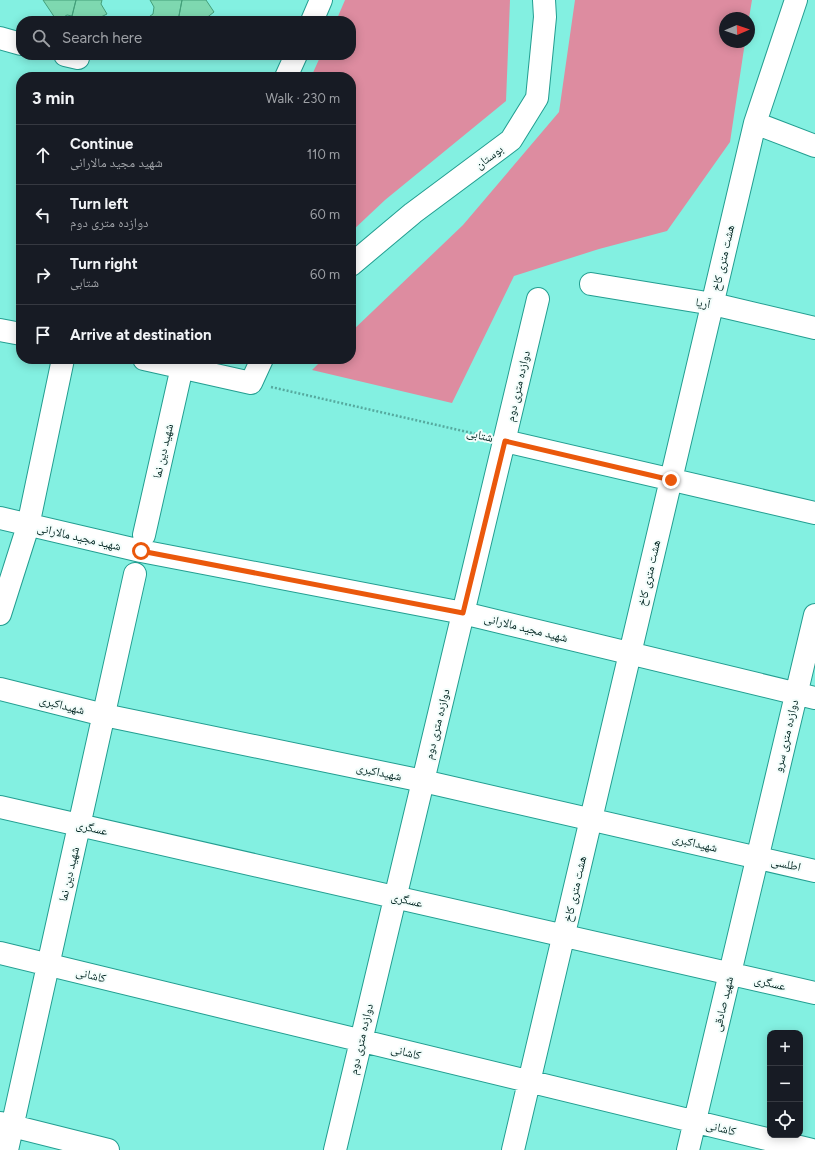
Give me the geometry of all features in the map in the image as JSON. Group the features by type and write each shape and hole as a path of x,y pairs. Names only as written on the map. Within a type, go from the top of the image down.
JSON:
{"street":[{"path":"314,16 321,0"},
{"name":"بوستان","path":"356,261 413,213 511,140 537,98 545,17 544,0"},
{"name":"هشت متری کاخ","path":"513,1150 755,123 796,0"},
{"path":"0,38 16,43"},
{"path":"288,72 294,60"},
{"path":"755,123 815,146"},
{"name":"آریا","path":"590,284 712,304 815,328"},
{"name":"دوازده متری دوم","path":"335,1150 538,299"},
{"path":"0,330 16,333"},
{"path":"0,614 28,526 62,364"},
{"path":"168,364 251,383 260,364"},
{"name":"شهید دین نما","path":"144,535 182,367"},
{"name":"شتابی","path":"505,441 815,513"},
{"name":"شهید مجید مالارانی","path":"0,518 28,526 141,551 463,613 806,695"},
{"name":"شهید دین نما","path":"7,1150 6,1125 48,965 135,574"},
{"name":"دوازده متری سرو","path":"758,858 806,695 815,615"},
{"name":"شهیداکبری","path":"0,690 104,715 423,781 758,858"},
{"name":"عسگری","path":"0,807 815,993"},
{"name":"اطلسی","path":"758,858 815,871"},
{"name":"شهید صادقی","path":"688,1150 758,858"},
{"name":"کاشانی","path":"0,953 812,1150"},
{"path":"6,1125 108,1150"}],"path":[{"name":"شتابی","path":"251,383 505,441"}],"shaded area":[{"path":"345,0 510,0 506,101 385,200 356,227 356,72 313,72 319,60 356,60 356,16 338,16"},
{"path":"575,0 752,0 750,12 719,12 719,48 744,48 730,142 667,231 599,249 514,276 452,403 312,370 318,364 356,364 356,327 463,225 559,112"}],"building":[{"path":"43,0 76,0 72,16 54,16"},
{"path":"76,0 102,0 101,4 107,14 103,16 72,16"},
{"path":"150,0 182,0 179,16 150,16 153,14 154,7"},
{"path":"182,0 206,0 214,12 209,16 179,16"}],"route":[{"path":"141,551 463,613 505,441 671,480"}]}
